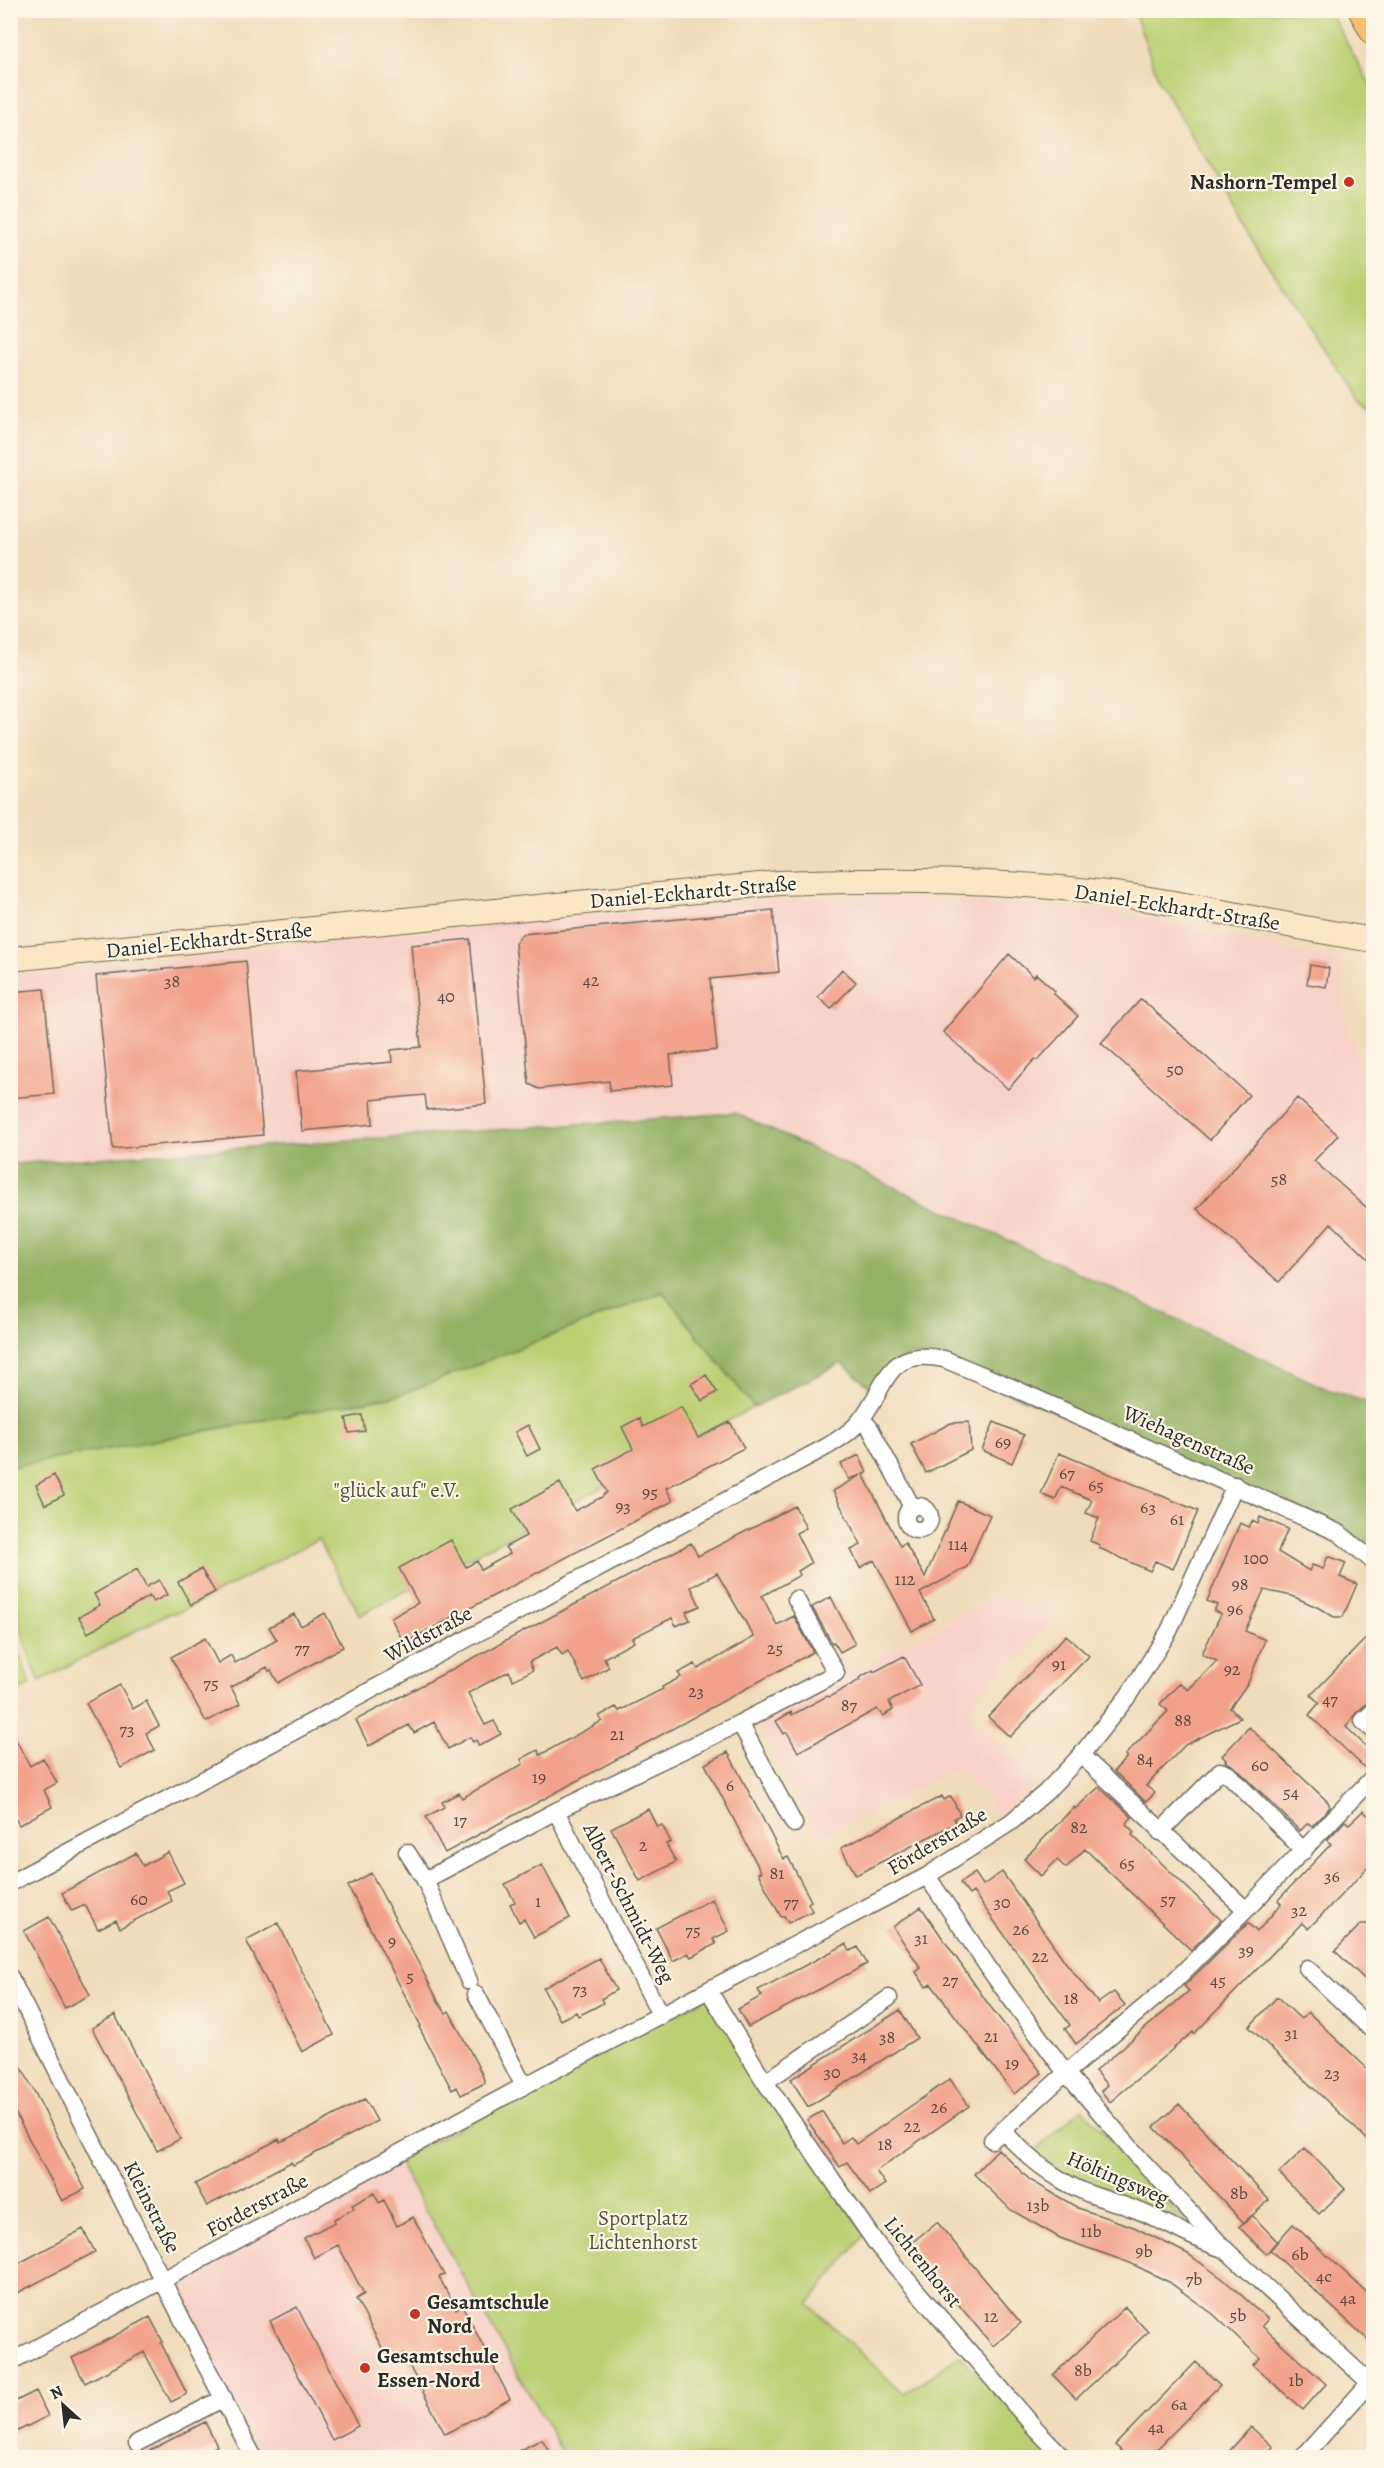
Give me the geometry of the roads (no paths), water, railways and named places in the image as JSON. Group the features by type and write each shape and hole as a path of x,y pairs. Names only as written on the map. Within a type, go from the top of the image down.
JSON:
{"main road":[{"path":"1362,10 1374,32"}],"street":[{"name":"Daniel-Eckhardt-Straße","path":"10,959 768,884 836,881 946,880 1031,885 1104,893 1191,906 1321,932 1374,940"},
{"name":"Wildstraße","path":"10,1883 826,1448 846,1435 862,1419 890,1370 910,1357 928,1356 944,1359 978,1374"},
{"name":"Wiehagenstraße","path":"978,1374 1235,1485 1339,1533 1374,1562"},
{"path":"862,1419 870,1428 912,1507"},
{"name":"Förderstraße","path":"10,2362 524,2086 927,1876 1011,1822 1039,1798 1081,1755 1128,1696 1169,1631 1235,1485"},
{"name":"Albert-Schmidt-Weg","path":"424,1880 556,1811 740,1724 836,1673 796,1599"},
{"path":"1374,1711 1364,1721 1374,1731"},
{"path":"740,1724 794,1824"},
{"path":"1081,1755 1160,1832 1246,1910"},
{"path":"1160,1832 1220,1771 1228,1774 1304,1851"},
{"name":"Höltingsweg","path":"1227,2251 1195,2240 1166,2223 1060,2180 998,2136 1066,2073 1168,1988 1304,1851 1374,1776"},
{"name":"Albert-Schmidt-Weg","path":"556,1811 661,2016"},
{"path":"407,1852 424,1880 473,1988 524,2086"},
{"name":"Höltingsweg","path":"927,1876 994,1976 1066,2073 1142,2161 1227,2251 1371,2380"},
{"path":"1307,1968 1374,2032"},
{"name":"Kleinstraße","path":"10,1977 254,2457"},
{"name":"Lichtenhorst","path":"709,1991 765,2082 878,2246 1027,2419 1064,2457"},
{"path":"765,2082 889,1998"},
{"path":"1302,2457 1371,2380"},
{"path":"137,2443 224,2398"}],"place":[{"name":"Nashorn-Tempel","path":"1349,182"},
{"name":"Gesamtschule Nord","path":"415,2314"},
{"name":"Gesamtschule Essen-Nord","path":"365,2368"}],"park label":[{"name":"\"glück auf\" e.V.","path":"397,1490"},
{"name":"Sportplatz Lichtenhorst","path":"643,2230"}]}
